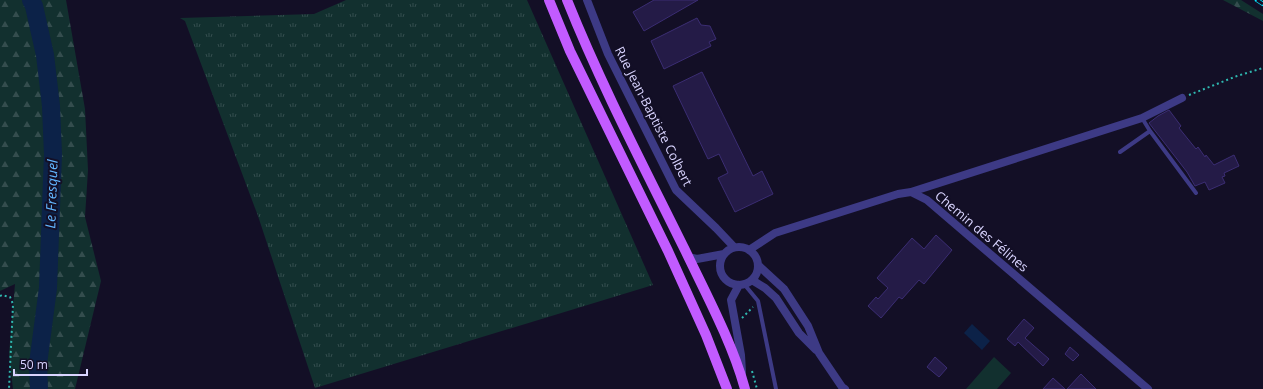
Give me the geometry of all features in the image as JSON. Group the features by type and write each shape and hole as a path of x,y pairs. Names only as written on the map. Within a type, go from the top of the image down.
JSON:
{"main road":[{"path":"549,0 570,51 672,258 706,335 727,389"},
{"path":"567,0 585,45 706,293 744,385"}],"street":[{"name":"Rue Jean-Baptiste Colbert","path":"586,0 608,54 676,190 716,228 734,248"},
{"path":"749,250 775,233 898,194 911,192 1142,118 1182,98"},
{"name":"Chemin des Félines","path":"911,192 927,200 1148,389"},
{"path":"742,247 749,250 755,256 758,265 757,273 752,280 741,285 733,284 722,276 720,265 724,254 728,250 734,248 742,247"},
{"path":"688,257 697,259 724,254"},
{"path":"758,265 784,289 808,326 819,353"},
{"path":"752,280 765,288 776,298 799,333 819,353 843,388"},
{"path":"741,285 731,300 741,355 744,385"}],"lane":[{"path":"1142,118 1196,193"},
{"path":"1120,152 1150,131"},
{"path":"741,285 758,301 776,389"}],"path":[{"path":"1182,98 1237,76 1263,68"},
{"path":"0,296 10,297 13,304 9,389"}],"green space":[{"path":"0,0 66,0 85,109 88,170 85,217 101,281 75,389 13,389 9,354 15,284 0,291"},
{"path":"346,0 527,0 653,285 315,388 258,216 185,21 180,18 314,14"},
{"path":"1223,0 1241,0 1263,14 1263,21"},
{"path":"994,357 1011,373 997,389 966,389"}],"water":[{"path":"972,324 990,341 982,350 964,333"}],"building":[{"path":"654,0 698,0 644,31 633,12"},
{"path":"697,18 701,25 710,26 716,39 709,42 711,46 664,69 651,41"},
{"path":"702,72 753,176 762,171 773,194 735,212 718,178 728,173 719,154 708,159 673,86"},
{"path":"1169,110 1181,126 1179,128 1196,149 1198,147 1205,157 1206,155 1214,165 1234,155 1239,166 1224,173 1225,176 1222,177 1225,183 1209,190 1205,182 1195,186 1187,172 1149,123"},
{"path":"936,235 952,250 924,284 919,280 902,299 899,297 881,318 868,306 876,297 878,299 888,288 877,278 912,238 924,249"},
{"path":"1024,319 1034,328 1025,338 1049,359 1043,366 1018,342 1015,346 1007,339"},
{"path":"1070,347 1079,355 1073,361 1065,354"},
{"path":"935,357 947,368 939,377 927,367"},
{"path":"1081,374 1096,389 1067,389"},
{"path":"1053,378 1065,389 1043,389"}],"waterway":[{"name":"Le Fresquel","path":"31,0 34,6 45,55 51,106 53,154 48,288 38,364 39,389"}],"railway":[{"path":"1257,0 1263,4"}]}
